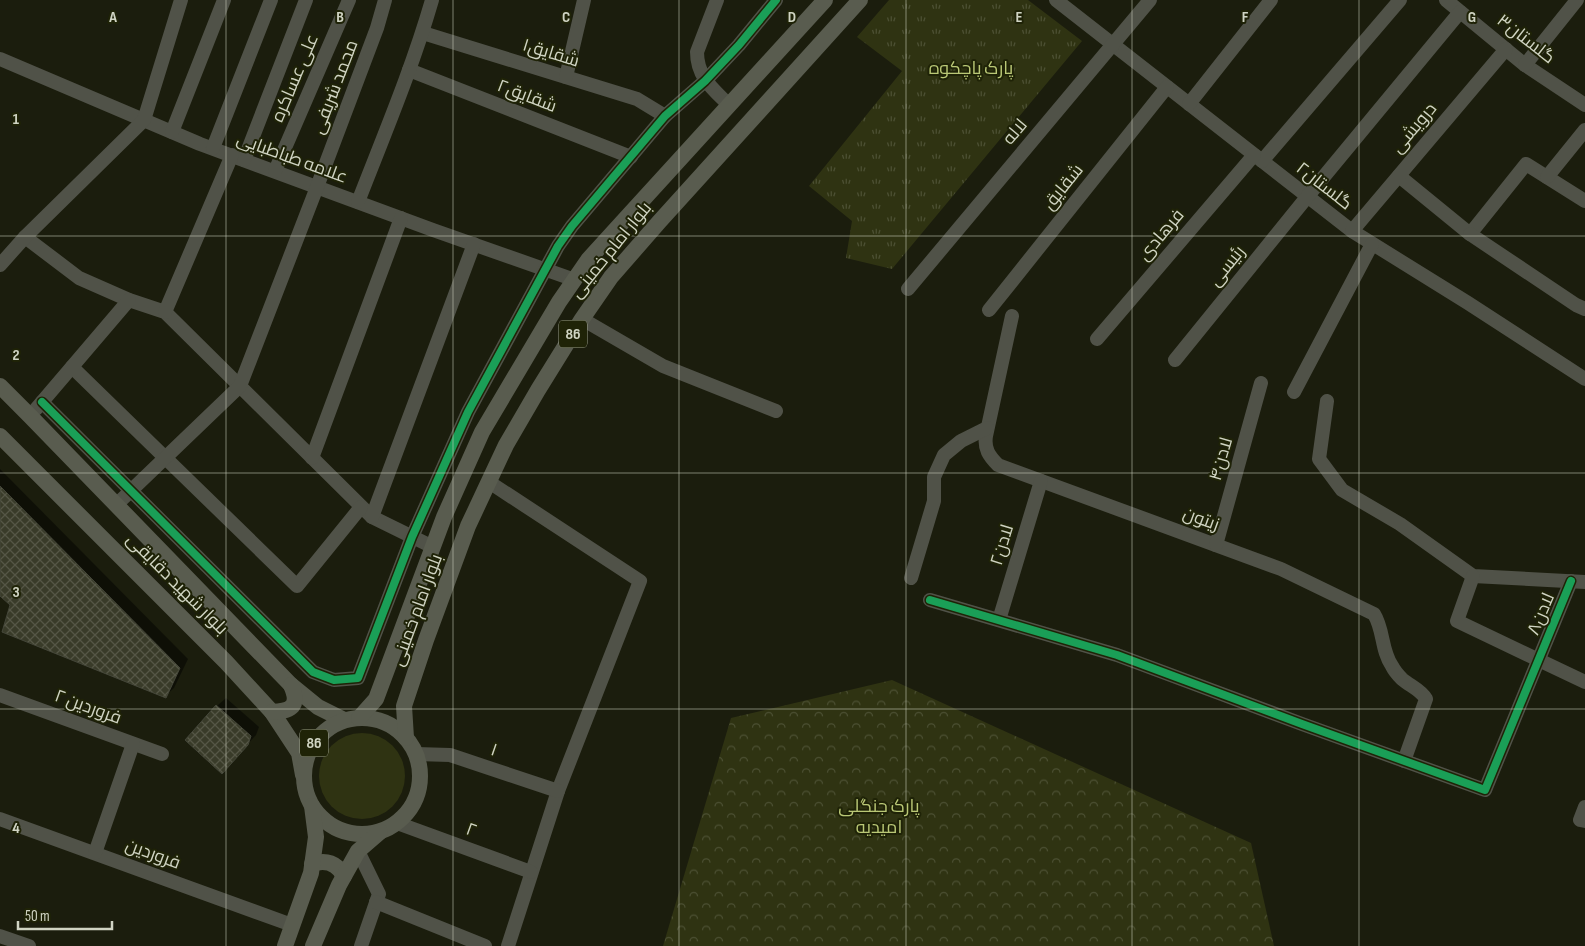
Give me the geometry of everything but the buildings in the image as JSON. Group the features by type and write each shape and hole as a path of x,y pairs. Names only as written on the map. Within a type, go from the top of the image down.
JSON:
{"main road":[{"name":"بلوار امام خمینی","path":"352,719 376,700 444,517 482,432 559,302 588,260 825,0"},
{"name":"بلوار امام خمینی","path":"406,738 404,706 468,526 506,445 538,390 611,277 860,0"},
{"path":"730,105 748,123"},
{"name":"بلوار شهید دقایقی","path":"0,386 291,686 318,707 352,719"},
{"name":"بلوار شهید دقایقی","path":"0,436 226,662 272,712 299,753 304,775"},
{"path":"0,452 62,497"},
{"path":"390,664 394,673 399,676 405,678 415,673"},
{"path":"272,712 285,712 293,706 296,696 291,686"},
{"name":"86","path":"285,946 311,873 316,837 312,806 306,791 304,775 306,758 315,741 328,728 352,719 376,719 393,726 406,738 416,754 420,773 418,792 410,809 397,823 380,832 358,851 322,921 313,946"},
{"name":"86","path":"312,806 325,821 342,831 361,835 380,832"},
{"path":"312,864 330,863 341,870 344,876"}],"street":[{"path":"0,265 24,237 144,120 181,0"},
{"path":"172,132 224,0"},
{"path":"213,148 271,0"},
{"path":"164,312 238,158 306,0"},
{"name":"علی عساکره","path":"275,172 349,0"},
{"name":"محمد شریفی","path":"240,386 377,28 385,0"},
{"path":"358,202 423,33 432,0"},
{"path":"566,77 584,0"},
{"path":"42,402 313,672 334,680 358,678 412,537 468,412 565,235 665,116 705,81 740,45 776,0"},
{"name":"گلستان۲","path":"1056,0 1352,232 1460,298 1585,379"},
{"name":"لاله","path":"908,288 1150,0"},
{"path":"1189,104 1271,0"},
{"name":"فرهادی","path":"1097,339 1400,0"},
{"name":"گلستان۳","path":"1446,0 1525,65 1585,105"},
{"path":"1525,65 1577,0 1585,7"},
{"path":"715,1 697,52 697,61 705,81 730,105"},
{"name":"رئیسی","path":"1175,360 1460,12"},
{"name":"شقایق۱","path":"423,33 637,99 665,116"},
{"name":"درویشی","path":"1352,232 1506,49"},
{"name":"علامه طباطبایی","path":"0,59 238,158 575,280"},
{"name":"شقایق۲","path":"409,70 631,157"},
{"name":"شقایق","path":"989,310 1167,87"},
{"path":"1547,177 1585,130"},
{"path":"1470,234 1526,164 1585,201"},
{"path":"1399,176 1470,234 1585,309"},
{"path":"312,458 401,218"},
{"path":"24,237 79,278 129,300 164,312 372,518 433,547"},
{"path":"372,518 474,244"},
{"path":"1294,392 1372,244"},
{"path":"30,416 129,300"},
{"name":"زیتون","path":"1012,316 984,446 989,456 998,465 1281,569 1374,614 1379,622 1384,650 1391,665 1402,679 1423,695 1426,700 1404,761"},
{"path":"582,320 663,366 776,411"},
{"path":"72,367 297,586 361,507"},
{"name":"لادن۴","path":"1216,545 1261,383"},
{"path":"116,505 240,386"},
{"path":"1327,400 1319,459 1342,490 1400,524 1474,576 1578,581"},
{"path":"910,578 934,501 934,477 944,455 961,440 987,428"},
{"name":"لادن۲","path":"999,620 1041,481"},
{"path":"489,482 640,581 558,792 508,946"},
{"path":"1474,576 1457,621 1585,682"},
{"name":"لادن۸","path":"1404,761 1485,790 1538,659 1578,581"},
{"path":"930,600 1117,655 1404,761"},
{"name":"فروردین ۲","path":"0,695 162,754"},
{"path":"95,853 133,744"},
{"name":"۱","path":"416,754 450,754 558,792"},
{"path":"1585,807 1580,820 1585,821"},
{"name":"فروردین","path":"0,818 292,925"},
{"name":"۲","path":"397,823 532,872"},
{"path":"358,851 379,894 361,946"},
{"path":"376,902 485,946"},
{"path":"0,936 29,946"}],"green space":[{"name":"پارک پاچکوه","path":"889,0 1028,0 1082,41 892,269 846,258 852,221 809,186 902,71 857,37"},
{"name":"پارک جنگلی امیدیه","path":"892,680 1251,843 1274,946 663,946 731,718"},
{"path":"362,733 378,736 386,740 398,752 402,760 405,776 402,792 398,800 386,812 378,816 362,819 346,816 338,812 326,800 322,792 319,776 322,760 326,752 338,740 346,736"}],"cycle path":[{"path":"42,402 313,672 334,680 358,678 412,537 468,412 558,246 572,226 665,116 705,81 739,45 776,0"},
{"path":"930,600 1117,655 1485,790 1571,581"}]}
